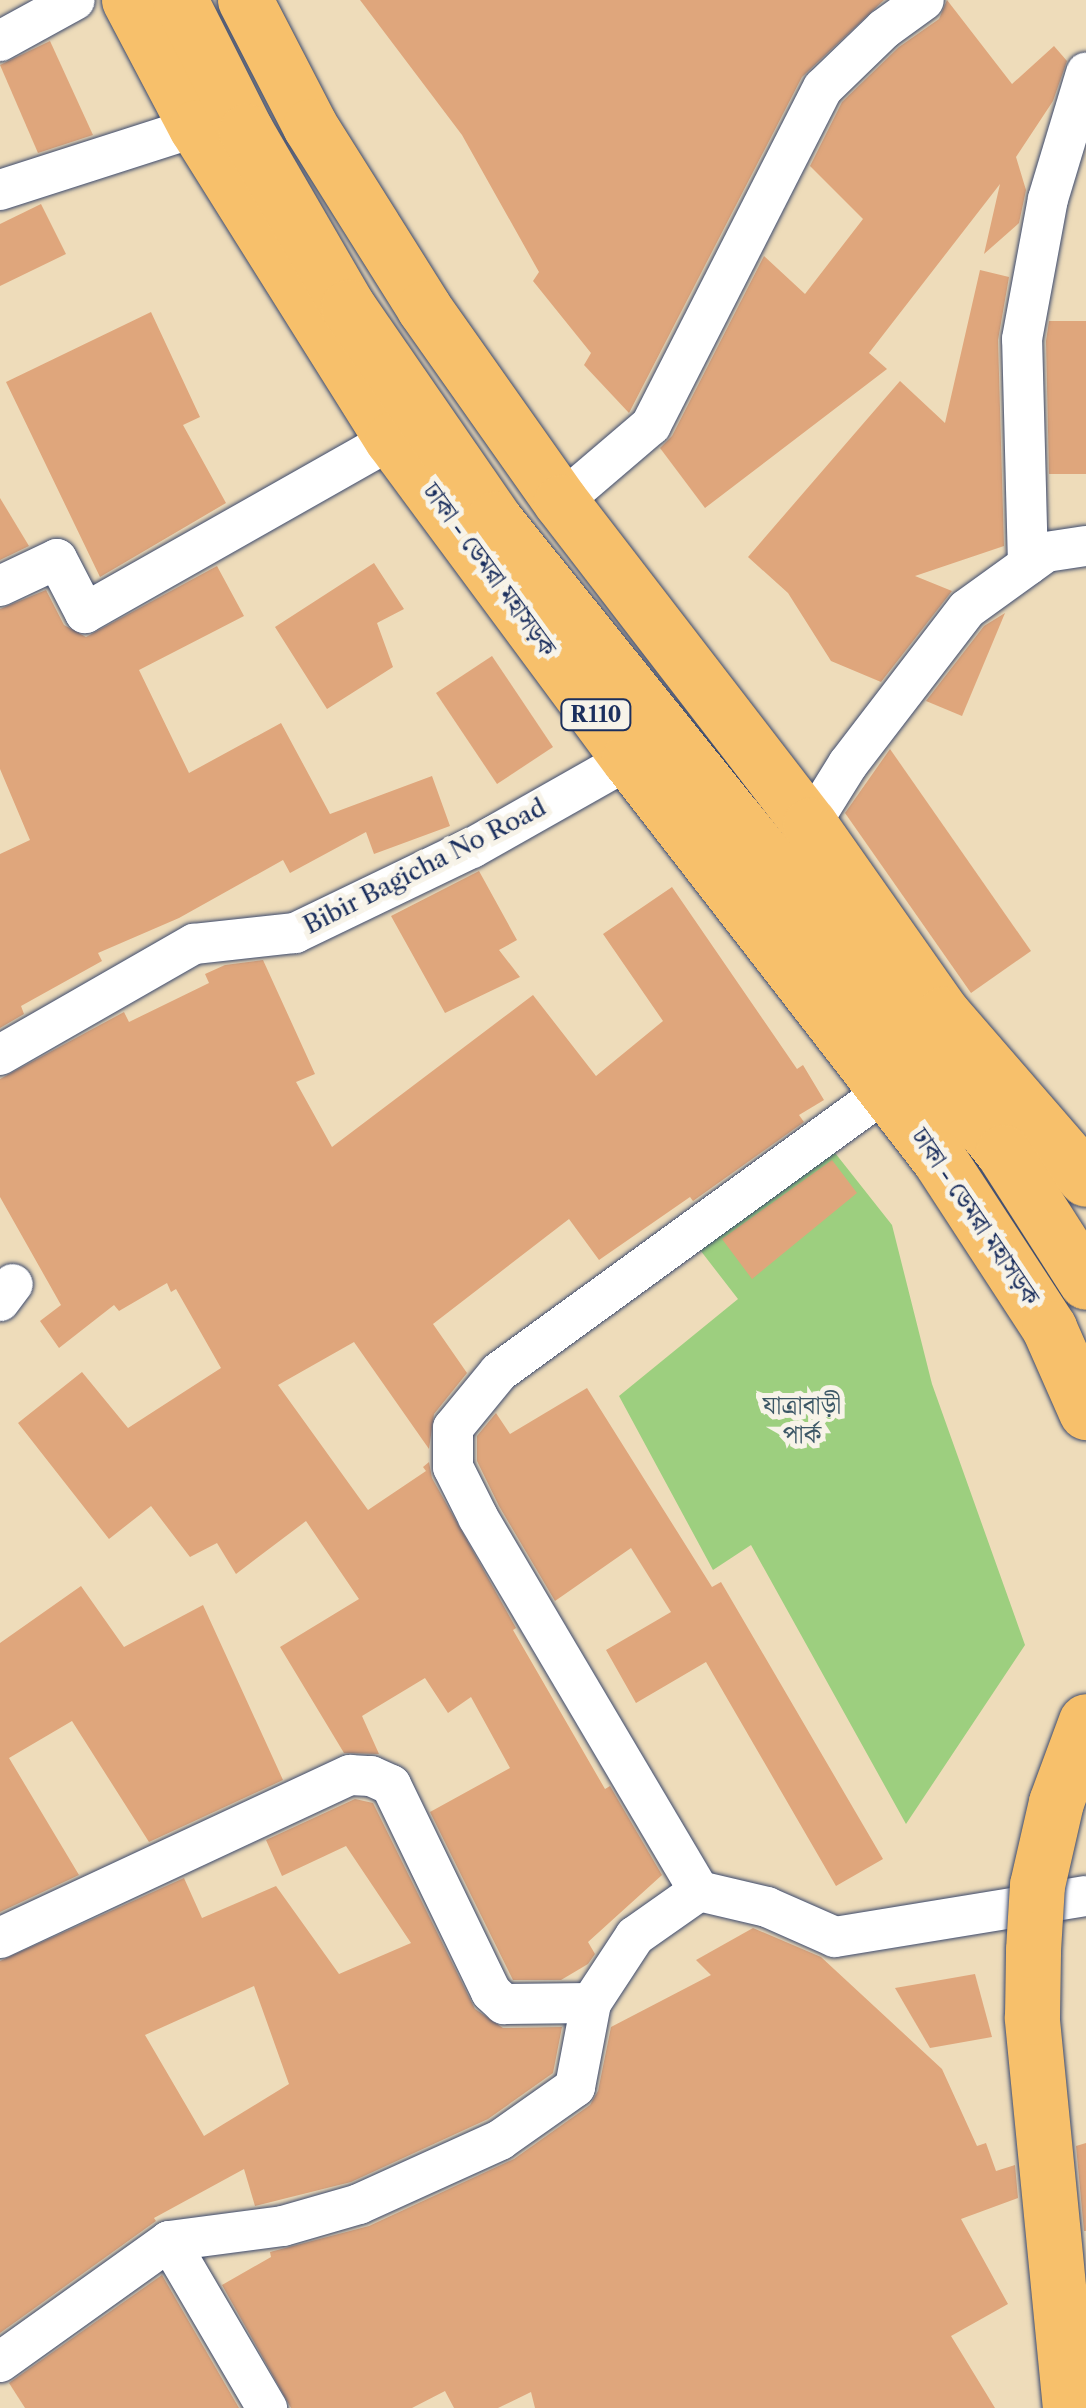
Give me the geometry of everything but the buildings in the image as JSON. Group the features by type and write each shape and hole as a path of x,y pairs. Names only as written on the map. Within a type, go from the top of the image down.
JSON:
{"main road":[{"name":"ঢাকা - ডেমরা মহাসড়ক","path":"130,0 196,127 332,350 392,439 629,759 886,1091 1010,1264 1049,1328 1086,1412"},
{"path":"180,0 246,131 348,307 494,519 1003,1152 1086,1282"},
{"path":"245,0 310,126 424,308 561,502 810,825 943,1014 1086,1179"},
{"path":"1070,2408 1032,2017 1033,1950 1038,1886 1056,1802 1086,1721"}],"street":[{"path":"0,40 75,0"},
{"path":"561,502 651,425 824,88 884,29 924,0"},
{"path":"1028,565 1022,339 1048,198 1086,73"},
{"path":"0,190 196,127"},
{"path":"0,586 57,559 86,613 392,439"},
{"path":"810,825 848,764 967,609 1046,552 1086,546"},
{"name":"Bibir Bagicha No Road","path":"0,1054 194,944 295,933 472,848 629,759"},
{"path":"886,1091 499,1372 453,1428 452,1467 699,1891 767,1907 835,1937 1086,1896"},
{"path":"0,1938 350,1775 371,1776 392,1785 491,1992 504,2004 590,2003"},
{"path":"0,2362 169,2241 282,2226 360,2204 500,2140 575,2086 590,2003 635,1936 699,1891"},
{"path":"169,2241 266,2408"}],"green space":[{"name":"যাত্রাবাড়ী পার্ক","path":"828,1144 892,1225 932,1384 1025,1645 906,1824 751,1545 713,1570 619,1396 738,1299 697,1246"}]}
